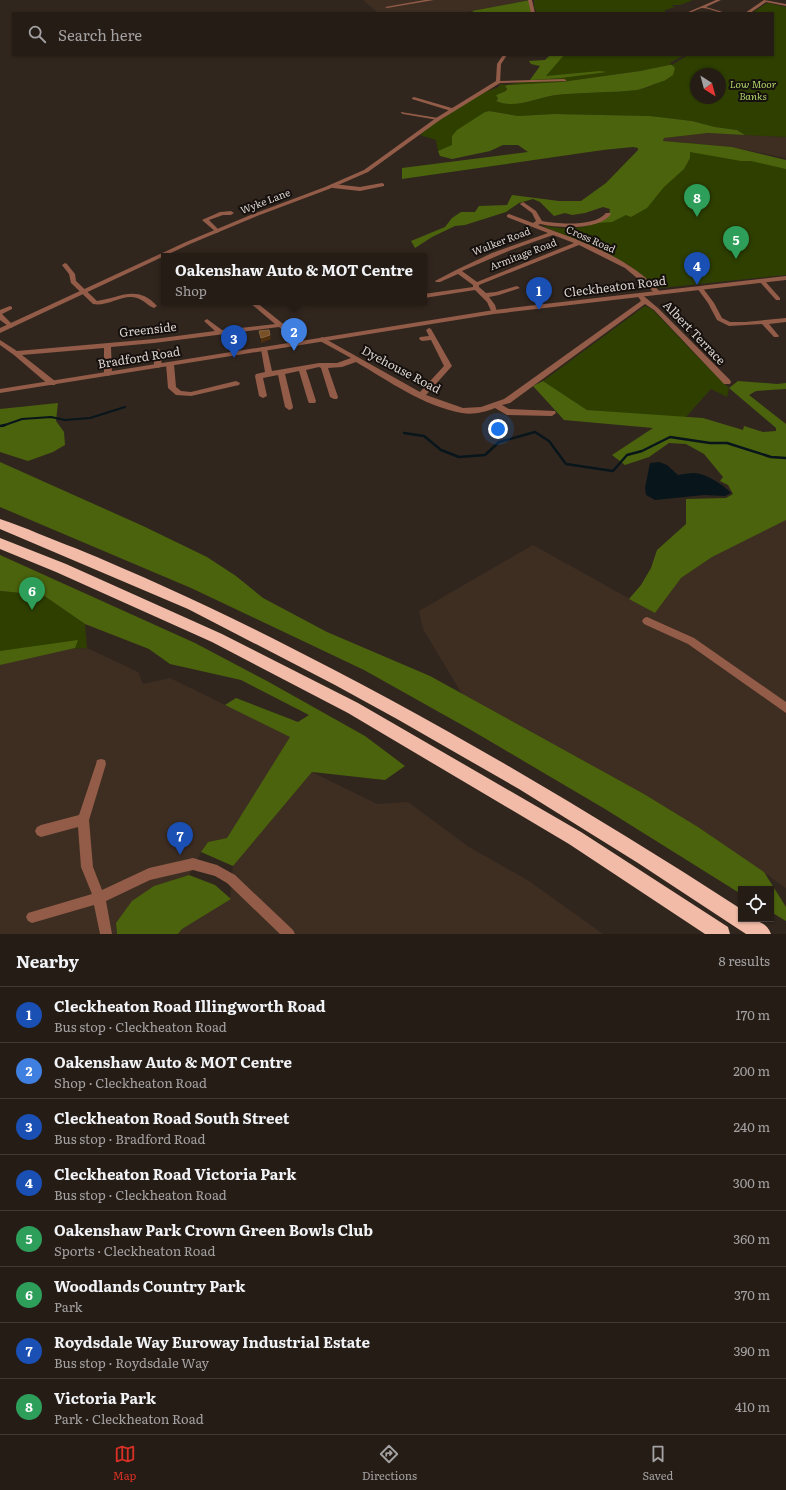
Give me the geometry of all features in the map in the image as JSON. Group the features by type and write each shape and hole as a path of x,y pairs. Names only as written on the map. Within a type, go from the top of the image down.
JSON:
{"highway":[{"path":"0,524 76,554 194,606 352,686 451,739 580,816 697,890 762,934"},
{"path":"0,542 217,638 353,708 575,838 721,934"}],"street":[{"path":"387,7 432,0"},
{"path":"530,0 533,12"},
{"path":"690,12 719,0"},
{"path":"748,12 766,0 786,5"},
{"path":"702,7 720,12"},
{"path":"505,56 499,64 498,82 564,80"},
{"name":"Wyke Lane","path":"169,253 255,215 333,186 373,167 438,119 498,82"},
{"path":"414,98 452,110"},
{"path":"403,113 438,119"},
{"path":"333,186 360,189 382,185"},
{"path":"523,204 534,212 539,222"},
{"path":"217,231 205,220 222,213 231,213"},
{"path":"533,226 539,222 558,227 568,227 605,218 608,214"},
{"name":"Cross Road","path":"510,216 610,258 628,268 658,293"},
{"name":"Walker Road","path":"438,281 515,245 553,233"},
{"name":"Armitage Road","path":"427,296 463,291 577,244"},
{"name":"Wyke Lane","path":"0,331 161,256"},
{"path":"65,265 72,274 73,282 95,304 107,303 121,297 131,295 141,296 154,306"},
{"path":"458,271 485,295 494,308 494,312"},
{"name":"Cleckheaton Road","path":"281,346 494,312 786,278"},
{"path":"762,281 778,299"},
{"path":"485,295 497,294 517,288"},
{"path":"700,288 720,319 729,324 786,320"},
{"path":"640,295 645,302"},
{"name":"Albert Terrace","path":"645,302 656,308 727,382"},
{"name":"Dyehouse Road","path":"322,339 421,396 463,411 482,410 507,401 645,302"},
{"path":"256,305 301,342"},
{"path":"10,308 0,314 11,326"},
{"path":"207,321 220,333"},
{"path":"764,322 776,336"},
{"name":"Greenside","path":"16,353 107,345 282,325"},
{"path":"421,396 448,366 429,330"},
{"path":"422,339 434,338"},
{"path":"0,342 16,353 52,383"},
{"path":"107,345 108,374"},
{"name":"Bradford Road","path":"0,392 281,346"},
{"path":"264,348 269,373"},
{"path":"157,351 158,366"},
{"path":"263,396 259,376 319,365 324,366 350,362 355,359"},
{"path":"170,364 172,388 180,394 191,394 236,382"},
{"path":"324,366 334,397"},
{"path":"302,368 312,401"},
{"path":"281,371 289,407"},
{"path":"496,405 507,412 552,413"},
{"path":"647,621 691,641 786,708"},
{"path":"101,764 83,820 88,866 99,898 106,934"},
{"path":"41,831 83,820"},
{"path":"32,917 99,898 149,874 193,864 217,871 231,879 289,934"}],"shaded area":[{"path":"363,0 528,0 468,12 377,12"},
{"path":"708,133 786,137 786,158 732,147 663,141 664,138"},
{"path":"659,462 667,465 678,475 694,473 709,477 731,493 725,496 704,495 655,500 646,495 645,488 650,463"},
{"path":"786,520 786,888 698,827 644,794 462,694 423,629 419,611 533,545 655,613 681,578 712,557"},
{"path":"87,648 138,672 143,684 170,678 291,737 227,838 208,842 189,875 154,886 116,923 117,934 0,934 0,653"},
{"path":"312,772 377,804 408,802 469,847 529,881 603,934 178,934 182,929 230,899 233,866"}],"green space":[{"path":"530,0 533,12 474,12 472,11"},
{"path":"534,0 693,0 680,5 671,5 675,7 665,10 665,12 536,12 534,7"},
{"name":"Low Moor Banks","path":"767,3 786,7 786,137 745,135 737,130 715,127 692,121 650,116 554,114 518,116 489,111 485,112 453,145 438,151 436,140 420,135 468,101 487,91 497,88 501,84 507,85 530,80 549,56 682,56 670,63 672,65 686,56 774,56 774,12 754,12","holes":["669,65 657,83 637,90 556,95 517,104 505,104 496,101 498,99 496,95 506,91 507,85 561,82 640,71"]},
{"path":"549,56 563,56 546,76 600,71 607,72 561,78 530,80 540,66 531,64 529,61 545,60"},
{"path":"672,65 675,68 673,75 664,81 637,90 556,95 517,104 505,104 496,101 498,99 496,95 506,91 507,88 505,87 507,85 561,82 640,71"},
{"path":"489,111 518,116 554,114 650,116 692,121 715,127 737,130 745,135 708,133 664,138 663,141 732,147 786,160 786,169 751,161 741,161 690,152 690,158 684,169 664,187 647,208 631,217 626,215 612,222 596,223 604,220 609,215 610,209 603,207 585,213 572,215 565,213 554,216 540,202 533,199 519,203 506,212 465,225 455,226 432,237 415,248 411,241 445,227 452,218 461,212 475,212 479,206 507,205 512,195 559,201 581,201 606,183 638,150 638,148 633,147 603,150 402,179 402,168 528,152 518,145 503,145 490,151 452,159 440,156 438,151 452,145 452,136 457,130"},
{"path":"684,143 693,143 786,160 786,275 661,288 656,287 627,264 541,225 559,228 574,228 590,225 607,219 610,216 610,209"},
{"path":"645,306 652,309 729,388 727,397 711,389 685,418 587,410 543,381"},
{"path":"543,381 587,410 703,418 743,430 744,426 763,432 776,431 776,428 729,388 738,381 777,384 786,383 786,389 756,391 749,395 786,424 786,520 712,557 681,578 655,613 629,599 641,585 651,568 657,550 686,524 686,499 726,498 733,494 728,485 720,481 723,477 704,454 686,444 669,443 649,457 625,465 612,455 653,428 564,420 533,386"},
{"path":"58,403 56,421 64,432 65,445 53,452 28,461 0,452 0,409"},
{"path":"0,462 143,526 207,557 236,576 263,598 327,632 430,676 644,794 698,827 764,872 773,886 738,886 738,892 605,809 471,730 364,670 191,588 0,507"},
{"path":"0,555 195,643 267,681 365,736 405,766 385,780 312,772 233,866 201,852 208,842 227,838 290,737 225,705 236,698 298,722 309,715 241,680 170,664 149,649 85,624 43,595 0,591"},
{"path":"0,591 43,595 85,624 87,648 0,653"},
{"path":"78,640 75,648 0,665 0,651"},
{"path":"189,875 215,885 231,899 182,929 178,934 117,934 116,923 132,901 154,886"},
{"path":"774,888 786,907 786,921 774,914"}],"building":[{"path":"269,330 270,335 261,338 259,331"}],"waterway":[{"path":"5,425 22,419 51,417 65,420 90,418 125,407"},
{"path":"0,426 5,425"},
{"path":"404,433 424,436 441,450 459,457 485,455 499,442 535,432 549,441 566,464 613,471 627,455 642,451 670,437 710,443 727,443 771,457 786,458"}],"place":[{"name":"Victoria Park","path":"697,217"},
{"name":"Oakenshaw Park Crown Green Bowls Club","path":"736,259"},
{"name":"Cleckheaton Road Victoria Park","path":"697,285"},
{"name":"Cleckheaton Road Illingworth Road","path":"539,310"},
{"name":"Oakenshaw Auto & MOT Centre","path":"294,351"},
{"name":"Cleckheaton Road South Street","path":"234,358"},
{"name":"Woodlands Country Park","path":"32,610"},
{"name":"Roydsdale Way Euroway Industrial Estate","path":"180,855"}]}
